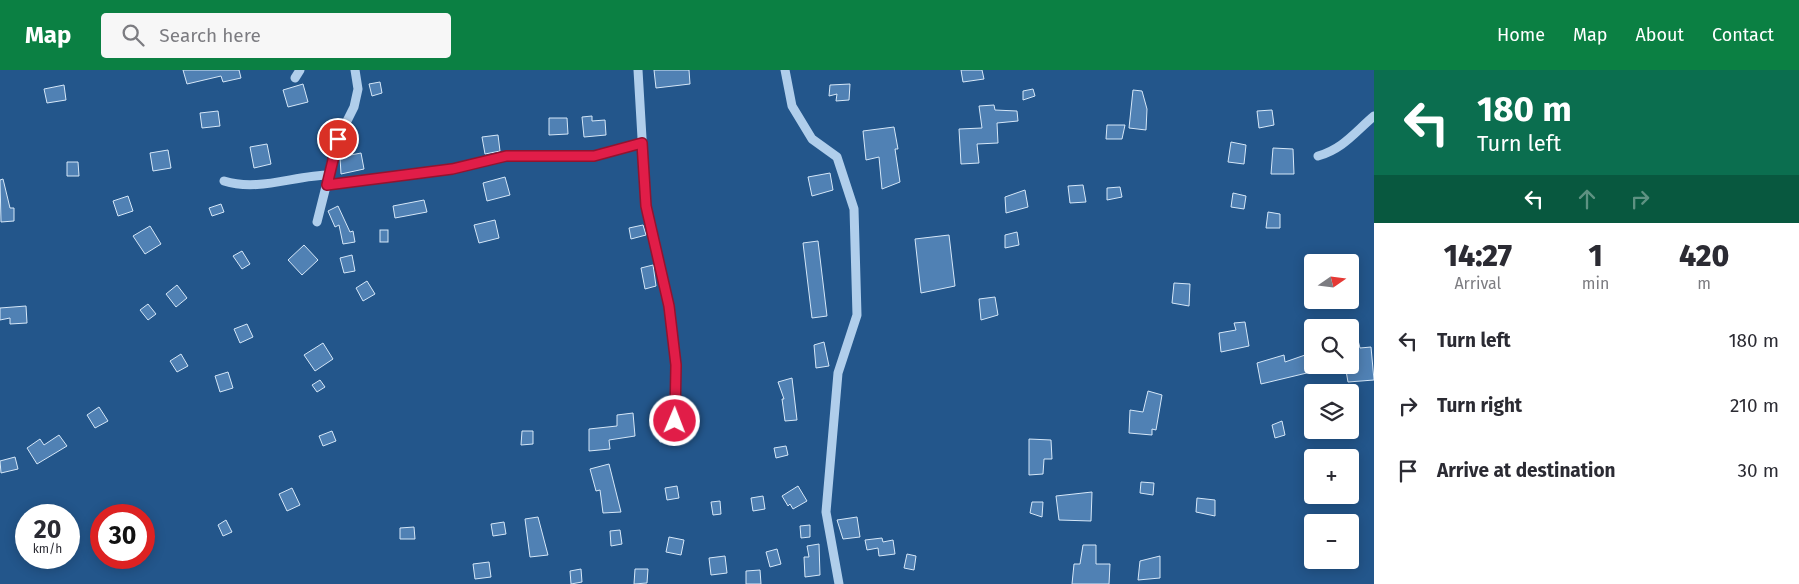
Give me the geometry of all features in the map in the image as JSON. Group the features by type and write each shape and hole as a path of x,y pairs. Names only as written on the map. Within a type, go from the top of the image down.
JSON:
{"street":[{"path":"317,222 338,139 354,107 358,89 355,70"},
{"path":"638,70 646,206 669,306 676,365 675,421"},
{"path":"785,70 792,106 812,138 837,157 854,209 857,315 838,373 826,512 839,584"},
{"path":"1318,156 1346,143 1374,116"},
{"path":"327,185 452,169 506,156 594,156 642,143"},
{"path":"224,181 259,185 302,177 330,175"}],"building":[{"path":"183,70 239,70 241,78 223,82 221,76 187,84"},
{"path":"654,70 689,70 690,84 656,88"},
{"path":"961,70 982,70 984,79 963,82"},
{"path":"380,82 382,93 372,96 369,84"},
{"path":"303,84 308,102 288,107 283,90"},
{"path":"850,84 849,100 836,101 837,94 829,96 830,85"},
{"path":"64,85 66,100 47,103 44,89"},
{"path":"1033,89 1035,96 1023,100 1023,91"},
{"path":"1133,90 1142,91 1147,109 1146,130 1129,128"},
{"path":"994,105 995,110 1017,111 1018,121 997,123 998,143 977,144 979,163 961,164 959,129 982,128 979,106"},
{"path":"1272,110 1274,125 1259,128 1257,111"},
{"path":"218,111 220,126 202,128 200,113"},
{"path":"592,116 592,121 605,120 606,135 584,137 582,117"},
{"path":"549,118 567,118 568,134 549,135"},
{"path":"1107,125 1125,125 1122,139 1106,139"},
{"path":"894,127 898,149 895,149 900,182 882,189 879,157 866,160 863,131"},
{"path":"498,135 500,151 485,154 482,137"},
{"path":"1231,142 1246,145 1244,164 1228,162"},
{"path":"267,144 271,164 254,168 250,147"},
{"path":"1273,148 1293,149 1294,174 1271,174"},
{"path":"168,150 171,168 153,171 150,153"},
{"path":"361,153 364,169 341,174 340,157"},
{"path":"67,162 78,162 79,176 67,176"},
{"path":"830,173 833,190 812,196 808,177"},
{"path":"505,177 510,195 487,201 483,183"},
{"path":"3,179 10,208 14,208 14,221 1,222 0,180"},
{"path":"1083,185 1086,202 1070,203 1068,186"},
{"path":"1120,187 1122,197 1107,200 1107,188"},
{"path":"1025,190 1028,207 1006,213 1005,197"},
{"path":"1233,193 1246,196 1244,209 1231,207"},
{"path":"128,196 133,211 118,216 113,201"},
{"path":"424,200 427,212 395,218 393,206"},
{"path":"221,204 224,212 212,216 209,208"},
{"path":"338,206 350,232 353,231 355,242 343,244 339,225 335,227 328,211"},
{"path":"1268,212 1280,214 1280,228 1266,228"},
{"path":"495,220 499,238 479,243 474,225"},
{"path":"643,225 646,235 631,239 629,228"},
{"path":"150,226 161,244 145,254 133,236"},
{"path":"380,230 388,230 388,242 380,242"},
{"path":"1017,232 1019,245 1005,248 1005,235"},
{"path":"949,235 955,286 921,293 915,239"},
{"path":"818,241 827,316 812,318 803,243"},
{"path":"304,245 318,260 302,275 288,260"},
{"path":"242,251 250,264 242,269 233,256"},
{"path":"352,255 355,271 344,273 340,258"},
{"path":"653,265 656,286 645,289 641,268"},
{"path":"367,281 375,294 363,301 356,288"},
{"path":"1174,283 1190,284 1189,306 1172,303"},
{"path":"177,285 187,298 176,307 166,294"},
{"path":"995,297 998,315 981,320 979,299"},
{"path":"148,304 156,314 148,320 140,310"},
{"path":"26,306 27,323 10,324 10,318 0,320 0,308"},
{"path":"1245,322 1249,346 1221,352 1219,333 1236,330 1234,323"},
{"path":"247,324 253,337 240,343 234,329"},
{"path":"824,342 829,366 816,368 814,345"},
{"path":"323,343 333,359 315,371 304,355"},
{"path":"1359,344 1360,348 1371,347 1374,380 1348,382 1347,374 1359,374"},
{"path":"181,354 188,366 177,372 170,361"},
{"path":"1284,355 1285,362 1304,355 1304,374 1261,384 1257,363"},
{"path":"228,372 233,388 220,392 215,376"},
{"path":"792,378 797,420 785,421 782,399 784,399 778,382"},
{"path":"320,380 325,387 317,392 312,385"},
{"path":"1148,391 1162,395 1156,430 1152,429 1152,435 1129,433 1130,410 1143,412"},
{"path":"99,407 108,421 95,428 87,415"},
{"path":"633,413 635,436 609,440 610,449 589,451 589,429 617,426 617,415"},
{"path":"1282,421 1285,435 1275,438 1272,425"},
{"path":"669,430 671,440 660,442 658,432"},
{"path":"332,431 336,441 323,446 319,436"},
{"path":"522,431 533,431 533,444 521,445"},
{"path":"59,435 67,446 37,464 27,448 40,439 44,445"},
{"path":"1029,439 1051,440 1052,459 1044,459 1043,474 1029,475"},
{"path":"786,446 788,455 776,458 774,448"},
{"path":"15,457 18,469 1,473 0,461"},
{"path":"609,464 621,512 603,513 600,490 596,491 590,469"},
{"path":"1141,482 1154,483 1153,495 1140,493"},
{"path":"677,486 679,498 667,500 665,488"},
{"path":"798,486 807,501 793,509 790,504 788,506 782,496"},
{"path":"292,488 300,505 287,511 279,494"},
{"path":"1092,492 1091,521 1059,520 1056,496"},
{"path":"763,496 765,509 753,511 751,498"},
{"path":"1197,498 1215,500 1215,516 1196,512"},
{"path":"720,501 721,514 713,515 711,502"},
{"path":"1032,502 1043,502 1042,517 1030,513"},
{"path":"538,517 548,555 530,557 525,519"},
{"path":"857,517 860,537 843,539 837,520"},
{"path":"226,520 232,532 223,536 218,525"},
{"path":"504,522 506,534 493,536 491,524"},
{"path":"810,525 810,537 801,538 800,526"},
{"path":"414,527 415,539 400,539 400,528"},
{"path":"620,530 622,544 611,546 610,531"},
{"path":"669,537 684,540 681,555 666,552"},
{"path":"882,538 883,542 893,540 895,554 879,556 878,548 867,550 865,540"},
{"path":"819,544 820,575 805,577 804,557 809,557 807,546"},
{"path":"1083,545 1096,545 1096,564 1110,564 1109,584 1072,584 1074,564 1080,564"},
{"path":"777,549 781,564 770,567 766,552"},
{"path":"907,554 916,556 914,570 904,568"},
{"path":"725,556 727,573 711,575 709,558"},
{"path":"1160,556 1160,578 1138,580 1140,561"},
{"path":"489,562 491,577 475,579 473,564"},
{"path":"581,569 582,582 571,584 570,571"},
{"path":"635,569 648,569 647,583 634,584"},
{"path":"760,570 761,584 746,584 746,571"}],"route":[{"path":"338,139 327,185 452,169 506,156 594,156 642,143 646,206 669,306 676,365 675,421"}]}
